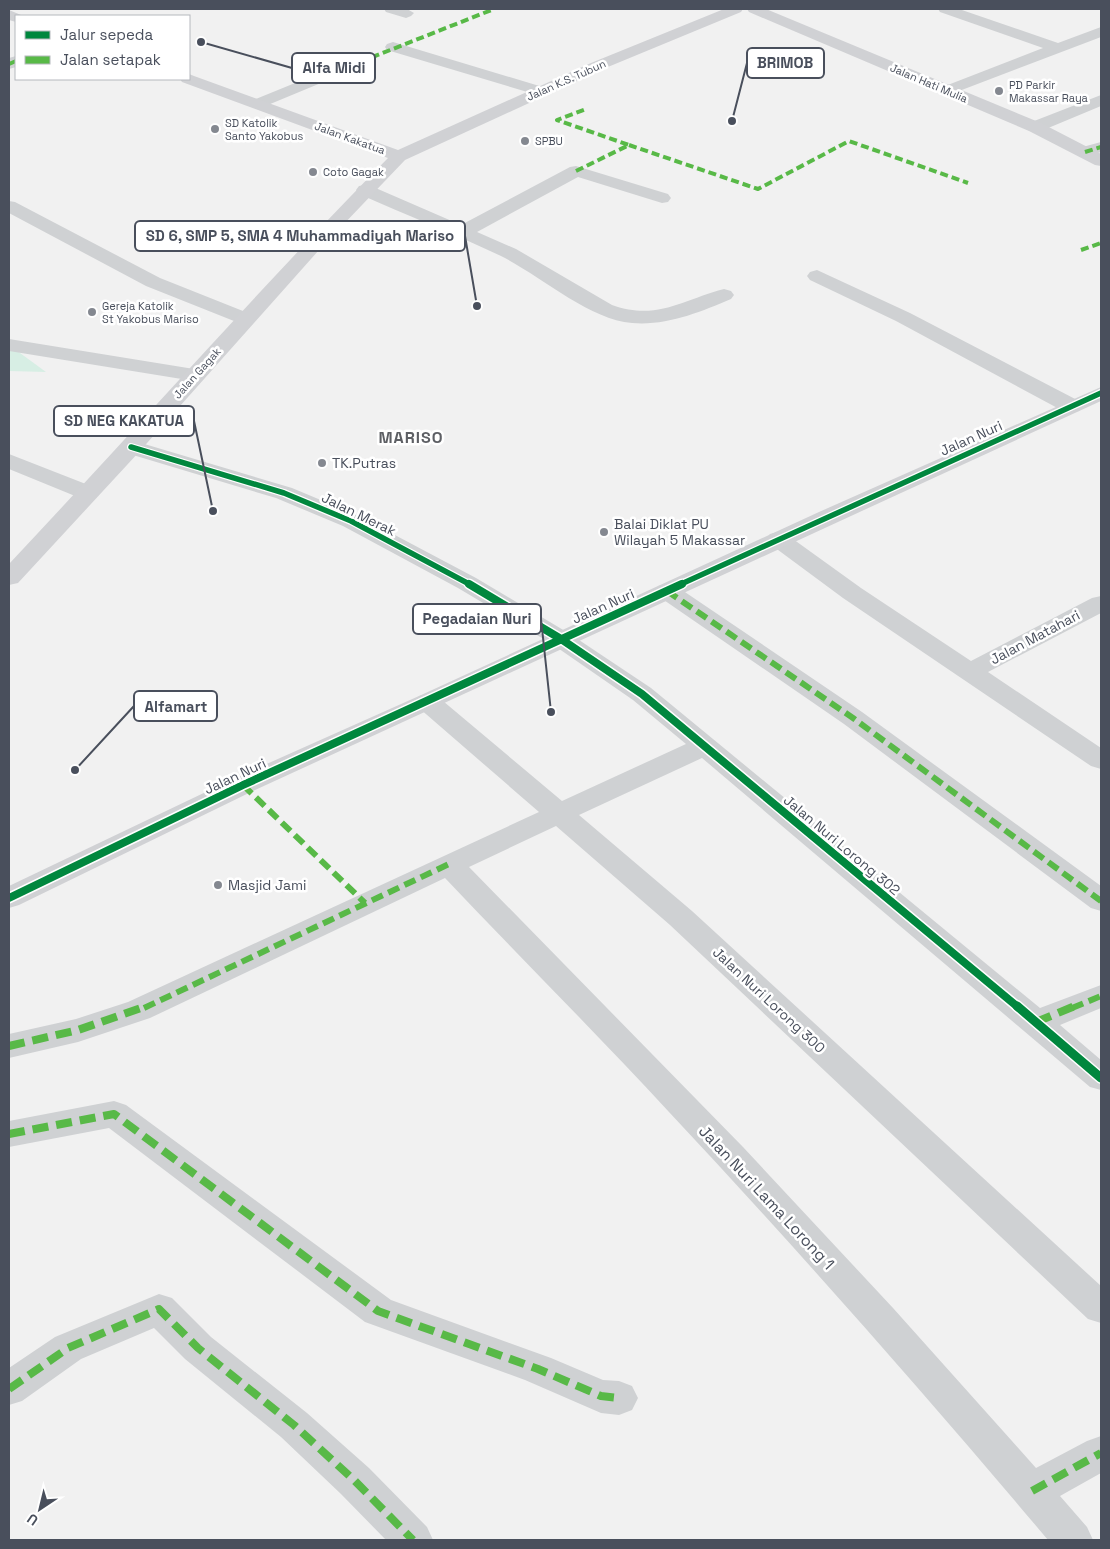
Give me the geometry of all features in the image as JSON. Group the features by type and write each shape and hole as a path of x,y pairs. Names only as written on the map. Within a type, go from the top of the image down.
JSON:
{"street":[{"path":"391,9 406,13"},
{"name":"Jalan K.S. Tubun","path":"399,156 540,91 736,9"},
{"name":"Jalan Hati Mulia","path":"754,9 946,91 1093,150 1101,161"},
{"path":"945,9 1057,48"},
{"path":"946,91 1101,32"},
{"path":"393,47 540,91"},
{"path":"257,104 327,75"},
{"name":"Jalan Kakatua","path":"190,80 399,156"},
{"path":"1035,127 1101,100"},
{"name":"Jalan Gagak","path":"9,578 131,447 194,375 365,190 399,156"},
{"path":"463,232 576,171 662,198"},
{"path":"365,190 509,253 605,308 620,314 634,317 666,315 724,295"},
{"path":"9,206 153,282 246,319"},
{"path":"817,276 903,317 1071,406"},
{"path":"9,345 194,375"},
{"name":"Jalan Nuri","path":"9,898 243,785 1101,393"},
{"name":"Jalan Merak","path":"131,447 284,493 351,521 467,583 561,639"},
{"path":"9,461 88,493"},
{"path":"778,539 852,593 1101,760"},
{"path":"667,591 853,718 1101,901"},
{"name":"Jalan Matahari","path":"970,672 1101,603"},
{"name":"Jalan Nuri Lorong 302","path":"561,639 635,689 1101,1078"},
{"name":"Jalan Nuri Lorong 300","path":"428,702 681,918 1101,1308"},
{"path":"9,1046 78,1030 139,1010 705,746"},
{"name":"Jalan Nuri Lama Lorong 1","path":"449,864 706,1130 883,1322 1074,1540"},
{"path":"1036,1022 1101,996"},
{"path":"9,1134 114,1114 378,1311 538,1369 601,1396 619,1398"},
{"path":"9,1389 68,1348 159,1309 198,1348 294,1425 355,1481 413,1540"},
{"path":"1032,1491 1101,1453"}],"green space":[{"path":"9,345 46,372 9,371"}],"marked path":[{"path":"327,75 494,9"},
{"path":"9,64 15,61"},
{"path":"576,171 629,145 557,120 586,109"},
{"path":"629,145 758,189 849,141 968,183"},
{"path":"1085,152 1101,147"},
{"path":"1081,250 1101,243"},
{"path":"667,591 853,718 1101,901"},
{"path":"243,785 365,903"},
{"path":"9,1046 78,1030 139,1010 449,864"},
{"path":"1036,1022 1101,996"},
{"path":"9,1134 114,1114 378,1311 538,1369 601,1396 619,1398"},
{"path":"9,1389 68,1348 159,1309 198,1348 294,1425 355,1481 413,1540"},
{"path":"1032,1491 1101,1453"}],"cycle path":[{"path":"9,898 243,785 1101,393"},
{"path":"131,447 284,493 351,521 467,583 561,639 642,694 1101,1078"}],"place":[{"name":"Alfa Midi","path":"201,42"},
{"name":"PD Parkir Makassar Raya","path":"999,91"},
{"name":"BRIMOB","path":"732,121"},
{"name":"SD Katolik Santo Yakobus","path":"215,129"},
{"name":"SPBU","path":"525,141"},
{"name":"Coto Gagak","path":"313,172"},
{"name":"SD 6, SMP 5, SMA 4 Muhammadiyah Mariso","path":"477,306"},
{"name":"Gereja Katolik St Yakobus Mariso","path":"92,312"},
{"name":"TK.Putras","path":"322,463"},
{"name":"SD NEG KAKATUA","path":"213,511"},
{"name":"Balai Diklat PU Wilayah 5 Makassar","path":"604,532"},
{"name":"Pegadaian Nuri","path":"551,712"},
{"name":"Alfamart","path":"75,770"},
{"name":"Masjid Jami","path":"218,885"}],"district":[{"name":"MARISO","path":"411,437"}]}
